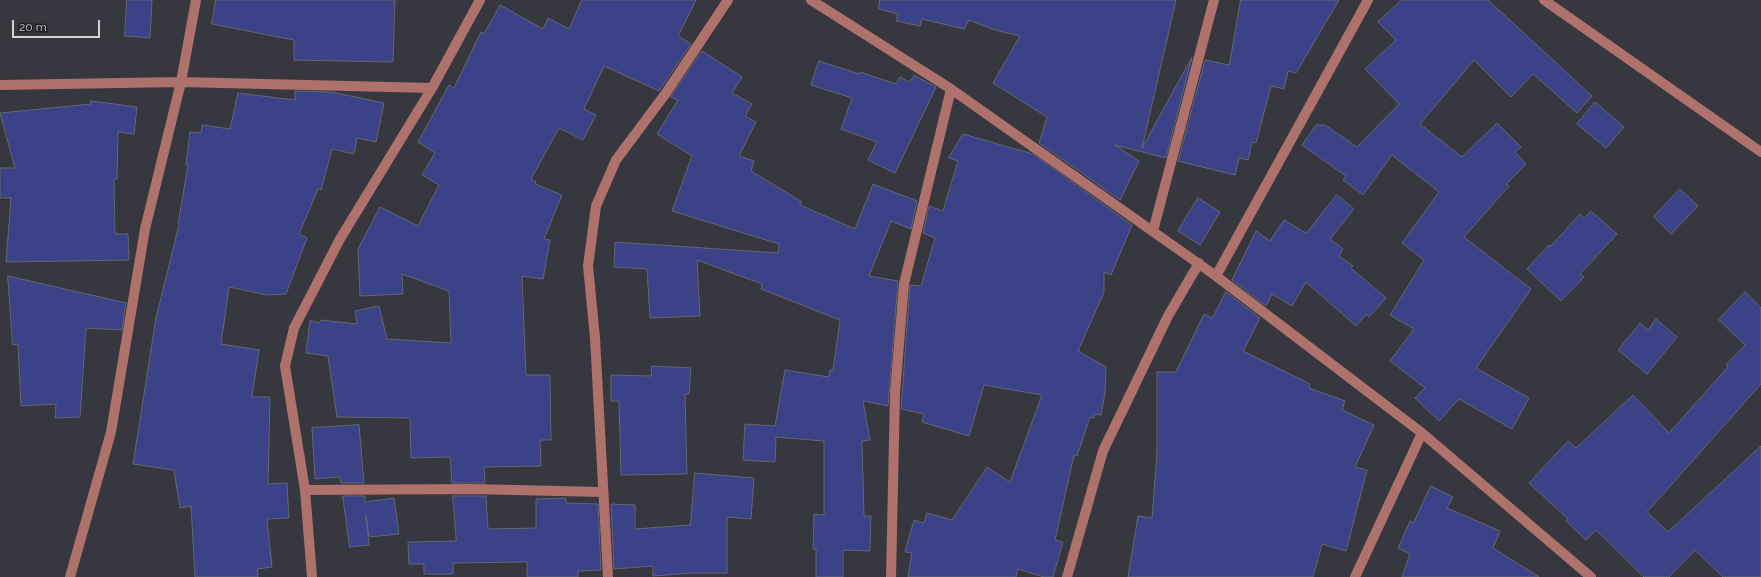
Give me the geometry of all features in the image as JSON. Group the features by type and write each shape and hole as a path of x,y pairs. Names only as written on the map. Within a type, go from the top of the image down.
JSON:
{"street":[{"path":"70,577 111,432 145,229 181,82 196,0"},
{"path":"312,577 305,490 285,366 290,341 294,328 340,239 432,88 480,0"},
{"path":"608,577 602,492 595,338 588,266 596,206 616,160 666,93 728,0"},
{"path":"811,0 951,89 1216,276 1422,433 1591,577"},
{"path":"1153,231 1214,0"},
{"path":"1216,276 1368,0"},
{"path":"1544,0 1761,152"},
{"path":"0,85 181,82 432,88"},
{"path":"891,577 895,393 904,284 951,89"},
{"path":"1067,577 1103,451 1168,316 1198,263"},
{"path":"1355,577 1422,433"},
{"path":"305,490 472,488 602,492"}],"building":[{"path":"127,0 152,0 150,38 125,36"},
{"path":"216,0 395,0 393,62 294,60 294,40 212,24"},
{"path":"582,0 696,0 678,36 691,44 659,91 604,66 584,109 596,115 583,140 559,128 531,179 536,182 535,184 562,195 544,239 550,240 543,279 522,276 526,375 550,375 551,440 540,440 541,466 484,467 485,483 452,483 450,457 411,458 410,418 337,417 328,356 306,353 310,320 319,323 321,320 357,324 355,311 379,306 387,339 451,343 449,291 402,274 403,294 360,296 358,249 380,207 418,226 439,185 422,175 435,153 418,142 449,85 454,88 481,32 484,34 500,5 543,29 548,18 569,29"},
{"path":"880,0 1176,0 1142,148 1192,57 1166,158 1115,145 1139,161 1120,200 1039,143 1047,117 993,83 1020,36 995,30 969,20 964,29 922,19 920,26 896,21 898,14 879,9"},
{"path":"1241,0 1339,0 1296,73 1288,71 1284,89 1271,86 1256,143 1252,142 1248,160 1239,158 1235,175 1178,161 1205,60 1229,65"},
{"path":"1402,0 1488,0 1592,96 1577,113 1533,74 1511,97 1474,60 1420,124 1462,157 1497,123 1521,147 1515,152 1526,164 1506,184 1509,186 1464,237 1531,289 1476,368 1529,398 1512,429 1459,399 1439,421 1415,398 1425,388 1390,361 1414,329 1390,315 1424,260 1402,243 1439,192 1392,155 1363,195 1343,180 1346,176 1302,145 1316,125 1325,125 1357,147 1399,104 1365,69 1396,40 1378,22"},
{"path":"702,51 742,77 732,93 752,104 745,116 756,122 739,156 754,161 751,171 802,202 800,205 855,229 873,184 917,201 911,229 891,221 869,276 898,281 888,406 863,401 870,440 862,441 864,516 871,516 870,551 843,550 843,577 816,577 816,549 813,549 814,514 824,515 824,441 776,437 775,462 743,460 745,424 775,426 785,370 829,377 830,370 833,370 840,320 761,289 762,284 697,260 700,316 650,318 647,269 614,267 615,242 778,253 779,244 672,211 692,156 657,134 678,100 671,97"},
{"path":"819,61 896,84 900,77 910,82 914,75 936,87 895,173 868,160 877,142 841,129 852,98 811,85"},
{"path":"295,91 332,92 384,103 376,142 357,138 354,154 332,149 321,190 318,189 299,234 307,238 286,294 267,295 229,287 221,344 259,350 252,397 270,397 268,484 287,483 289,518 267,519 272,567 257,569 258,577 195,577 191,506 180,508 174,470 133,464 156,318 179,225 188,165 186,165 190,132 201,133 202,125 230,129 238,93 295,100"},
{"path":"91,101 137,107 134,134 118,132 117,179 114,179 115,234 128,234 129,260 6,262 11,198 0,198 0,168 15,168 0,113 91,104"},
{"path":"1595,102 1624,127 1606,148 1577,124"},
{"path":"963,134 1033,154 1132,225 1111,275 1104,272 1104,292 1078,351 1106,367 1105,393 1101,415 1095,414 1094,418 1090,417 1077,456 1074,455 1055,540 1063,542 1053,577 1044,577 1018,569 1016,577 908,577 912,553 905,552 914,520 924,523 927,513 952,520 987,467 1010,482 1042,395 984,385 969,436 922,422 924,414 901,409 910,285 921,286 935,238 923,233 929,206 943,211 958,161 949,158"},
{"path":"1680,189 1698,206 1671,234 1654,217"},
{"path":"1337,195 1354,209 1330,239 1343,249 1339,256 1353,266 1351,268 1386,298 1369,317 1366,314 1356,326 1306,282 1292,306 1272,294 1266,306 1232,280 1256,231 1270,241 1284,220 1306,233"},
{"path":"1198,198 1220,212 1200,245 1178,231"},
{"path":"1591,211 1617,234 1580,274 1584,277 1561,301 1527,269 1549,245 1551,246 1580,214 1584,218"},
{"path":"8,276 126,303 122,330 86,328 80,417 55,418 56,404 21,406 18,344 13,345"},
{"path":"1226,292 1260,318 1243,351 1310,384 1309,388 1345,401 1342,410 1374,425 1355,467 1367,470 1346,551 1322,544 1313,577 1128,577 1138,516 1152,518 1157,452 1157,372 1176,372 1204,314 1212,318"},
{"path":"1745,292 1761,308 1761,384 1647,512 1668,532 1761,446 1761,577 1723,577 1695,550 1669,577 1644,577 1596,530 1586,540 1566,521 1568,519 1529,483 1568,441 1576,448 1633,395 1669,433 1728,367 1726,365 1745,345 1719,320"},
{"path":"1656,319 1677,337 1647,374 1618,350 1640,323 1648,330"},
{"path":"652,366 691,368 689,394 685,394 687,474 621,475 619,401 611,401 611,375 651,376"},
{"path":"359,425 364,483 341,483 340,477 315,479 312,428"},
{"path":"695,473 754,478 751,519 727,517 727,573 692,573 653,576 653,566 614,569 611,504 635,505 635,529 690,525"},
{"path":"1431,486 1453,497 1447,508 1500,531 1493,548 1539,577 1402,577 1410,554 1398,548 1410,521 1413,523"},
{"path":"343,496 365,496 365,502 394,498 399,534 369,537 366,516 369,545 350,547"},
{"path":"453,496 486,496 488,529 536,528 536,499 566,498 566,503 598,504 601,570 578,571 578,577 527,577 527,562 453,563 453,574 424,574 424,564 409,564 408,542 456,541"}]}
